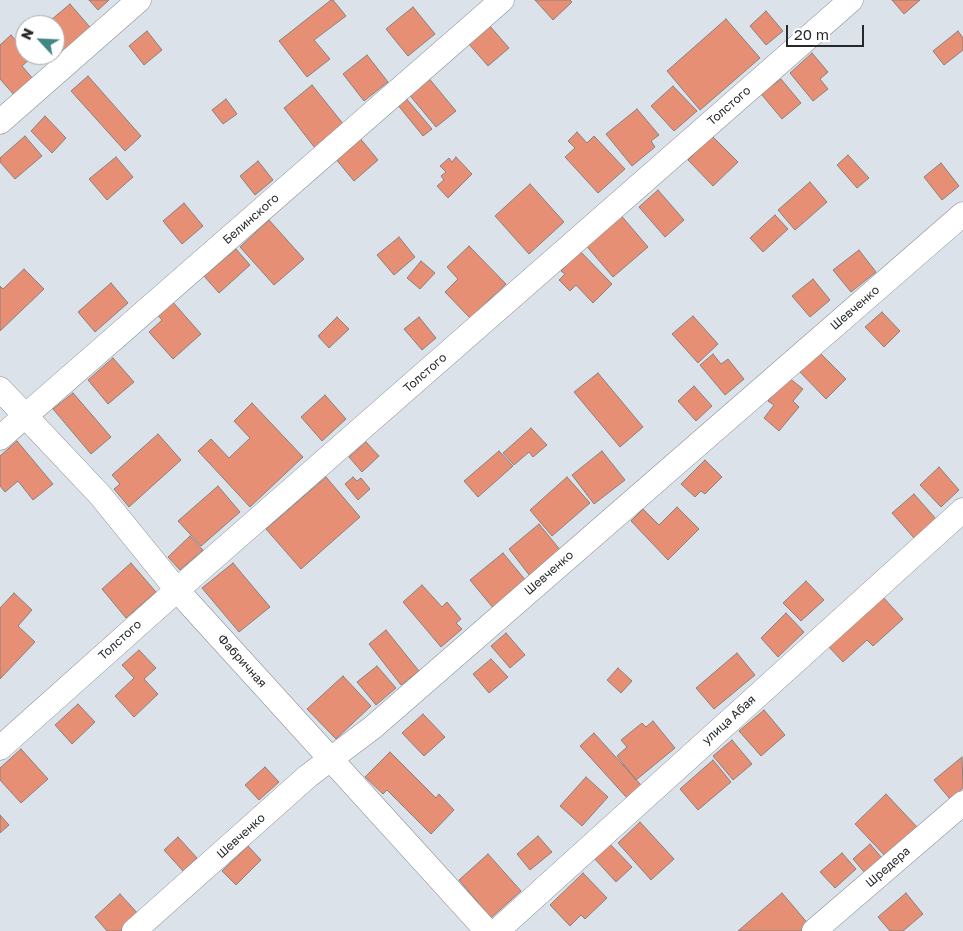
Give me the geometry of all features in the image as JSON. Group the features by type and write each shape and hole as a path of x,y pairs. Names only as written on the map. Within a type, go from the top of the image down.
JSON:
{"street":[{"path":"0,122 139,0"},
{"name":"Белинского","path":"0,438 502,0"},
{"name":"Толстого","path":"0,748 177,590 851,0"},
{"name":"Шевченко","path":"134,931 308,776 372,728 963,214"},
{"name":"Фабричная","path":"0,389 100,496 177,590 486,930"},
{"name":"улица Абая","path":"486,930 963,510"},
{"name":"Шредера","path":"814,931 963,803"}],"building":[{"path":"89,0 109,0 98,10"},
{"path":"331,0 346,16 314,40 330,59 307,77 279,41"},
{"path":"535,0 570,0 572,2 553,20"},
{"path":"892,0 920,0 904,14"},
{"path":"70,4 95,33 65,58 65,15 57,15"},
{"path":"413,7 435,34 408,56 386,29"},
{"path":"766,11 783,31 766,45 750,26"},
{"path":"726,19 760,58 700,110 667,71"},
{"path":"489,25 509,48 488,66 468,43"},
{"path":"147,31 162,50 144,65 129,46"},
{"path":"958,31 963,38 963,50 944,65 933,51"},
{"path":"11,35 15,40 15,65 23,65 34,80 15,96 0,79 0,45"},
{"path":"812,53 828,72 820,79 828,89 813,101 790,73"},
{"path":"367,55 388,82 364,101 343,74"},
{"path":"88,76 141,136 125,151 71,91"},
{"path":"427,76 456,111 436,127 407,92"},
{"path":"768,79 773,85 781,79 801,103 782,119 757,89"},
{"path":"312,85 344,125 315,148 284,108"},
{"path":"673,86 697,111 674,131 651,106"},
{"path":"405,97 432,129 423,136 397,104"},
{"path":"226,99 237,114 223,124 212,110"},
{"path":"637,109 659,135 651,141 655,147 632,166 606,134"},
{"path":"45,116 66,138 52,153 31,131"},
{"path":"577,132 587,143 594,136 625,169 598,193 565,157 575,148 568,141"},
{"path":"25,136 42,156 15,179 0,162 0,158"},
{"path":"712,136 738,162 713,186 688,160"},
{"path":"359,137 378,160 354,181 335,158"},
{"path":"848,155 869,178 857,188 837,165"},
{"path":"116,157 133,177 107,200 89,179"},
{"path":"456,157 472,174 448,198 437,186 444,180 441,176 446,172 440,166 449,158 452,162"},
{"path":"258,161 273,180 255,195 240,176"},
{"path":"941,163 959,186 942,200 924,177"},
{"path":"810,182 827,202 795,230 778,210"},
{"path":"530,184 564,222 529,254 495,216"},
{"path":"658,190 684,220 665,237 639,207"},
{"path":"184,203 203,226 182,244 163,221"},
{"path":"619,213 648,247 613,277 584,243"},
{"path":"775,215 788,229 763,252 750,238"},
{"path":"269,220 304,259 274,285 240,247"},
{"path":"399,237 415,257 394,275 377,255"},
{"path":"574,245 612,284 593,303 576,285 570,291 559,280 565,274 561,271 567,265 560,258"},
{"path":"469,246 506,284 470,318 445,292 458,279 447,267"},
{"path":"236,249 250,265 219,293 204,276"},
{"path":"859,250 876,272 851,292 833,270"},
{"path":"421,261 435,273 420,289 407,278"},
{"path":"24,269 44,289 0,331 0,286 3,289"},
{"path":"813,279 830,300 810,317 792,296"},
{"path":"111,283 128,303 95,332 78,312"},
{"path":"171,300 201,334 173,359 149,332 162,320 156,313"},
{"path":"882,312 900,331 884,347 865,327"},
{"path":"693,316 718,344 698,363 672,334"},
{"path":"337,317 349,329 329,348 318,336"},
{"path":"419,317 436,338 422,350 404,329"},
{"path":"819,352 846,379 826,399 800,372"},
{"path":"713,354 721,364 728,359 744,379 725,395 700,365"},
{"path":"113,358 134,382 108,404 88,380"},
{"path":"598,373 643,427 620,447 574,392"},
{"path":"788,377 803,389 793,401 799,407 779,431 764,418 774,405 768,401"},
{"path":"694,386 712,406 696,421 678,401"},
{"path":"73,393 111,437 91,454 53,409"},
{"path":"325,395 346,419 322,441 301,417"},
{"path":"252,403 303,457 250,507 198,451 211,439 229,458 250,438 234,421"},
{"path":"531,428 547,445 533,457 529,452 514,465 503,453"},
{"path":"158,434 181,460 129,507 114,489 120,484 112,475"},
{"path":"17,441 53,484 33,500 18,481 5,492 0,486 0,456"},
{"path":"366,442 379,456 362,472 349,457"},
{"path":"499,451 513,466 478,497 464,481"},
{"path":"602,451 625,480 594,504 572,475"},
{"path":"705,460 722,477 705,494 701,491 695,497 681,484"},
{"path":"939,467 959,490 941,507 920,485"},
{"path":"326,477 360,517 301,569 266,529"},
{"path":"353,477 357,481 361,478 370,489 358,500 345,484"},
{"path":"567,477 590,503 552,536 530,510"},
{"path":"218,486 240,512 201,546 178,521"},
{"path":"914,494 936,519 914,538 892,513"},
{"path":"677,507 699,529 668,560 631,521 643,509 659,525"},
{"path":"539,524 561,551 530,576 509,549"},
{"path":"190,536 203,550 180,570 168,557"},
{"path":"503,553 527,582 494,609 470,580"},
{"path":"131,563 156,592 126,618 102,589"},
{"path":"233,563 270,607 239,632 202,588"},
{"path":"806,581 824,600 801,621 783,603"},
{"path":"422,585 442,607 447,602 461,619 456,623 462,629 441,647 403,602"},
{"path":"14,593 32,610 18,626 35,642 0,679 0,608"},
{"path":"882,596 903,619 873,646 867,640 843,662 828,646"},
{"path":"786,613 804,632 778,657 761,638"},
{"path":"386,630 419,671 401,685 369,644"},
{"path":"506,633 525,655 510,668 491,646"},
{"path":"139,650 156,668 144,679 158,694 134,717 115,696 134,678 122,665"},
{"path":"737,653 755,675 714,709 696,688"},
{"path":"491,659 508,677 489,693 473,674"},
{"path":"377,666 396,688 376,705 357,682"},
{"path":"618,668 632,681 621,693 607,680"},
{"path":"343,676 371,706 336,739 307,709"},
{"path":"78,704 95,722 72,744 55,725"},
{"path":"764,710 785,735 761,756 739,731"},
{"path":"423,714 445,737 424,756 402,733"},
{"path":"653,721 675,748 636,780 617,756 627,747 621,740 642,723 646,727"},
{"path":"594,733 641,785 627,798 580,746"},
{"path":"732,740 752,764 733,780 713,756"},
{"path":"21,749 48,779 21,803 0,780 0,768"},
{"path":"390,752 436,798 439,794 454,810 431,834 387,790 383,794 365,777"},
{"path":"962,757 963,788 950,799 934,780"},
{"path":"713,760 731,782 698,810 680,789"},
{"path":"265,767 279,782 259,800 245,785"},
{"path":"586,777 608,797 582,826 560,806"},
{"path":"886,794 918,828 887,858 855,824"},
{"path":"0,815 9,825 0,833"},
{"path":"640,822 674,859 651,880 618,843"},
{"path":"538,836 552,852 530,870 517,854"},
{"path":"178,837 197,858 183,871 164,850"},
{"path":"609,843 632,867 616,882 593,857"},
{"path":"870,844 888,865 871,880 853,859"},
{"path":"248,846 261,860 236,885 222,871"},
{"path":"842,853 856,869 835,888 820,872"},
{"path":"488,854 521,891 491,918 459,880"},
{"path":"583,873 607,898 585,919 581,915 570,926 550,905"},
{"path":"782,893 810,926 804,931 738,931"},
{"path":"906,893 923,914 903,931 890,931 878,917"},
{"path":"120,894 140,916 123,931 107,931 95,917"}]}
